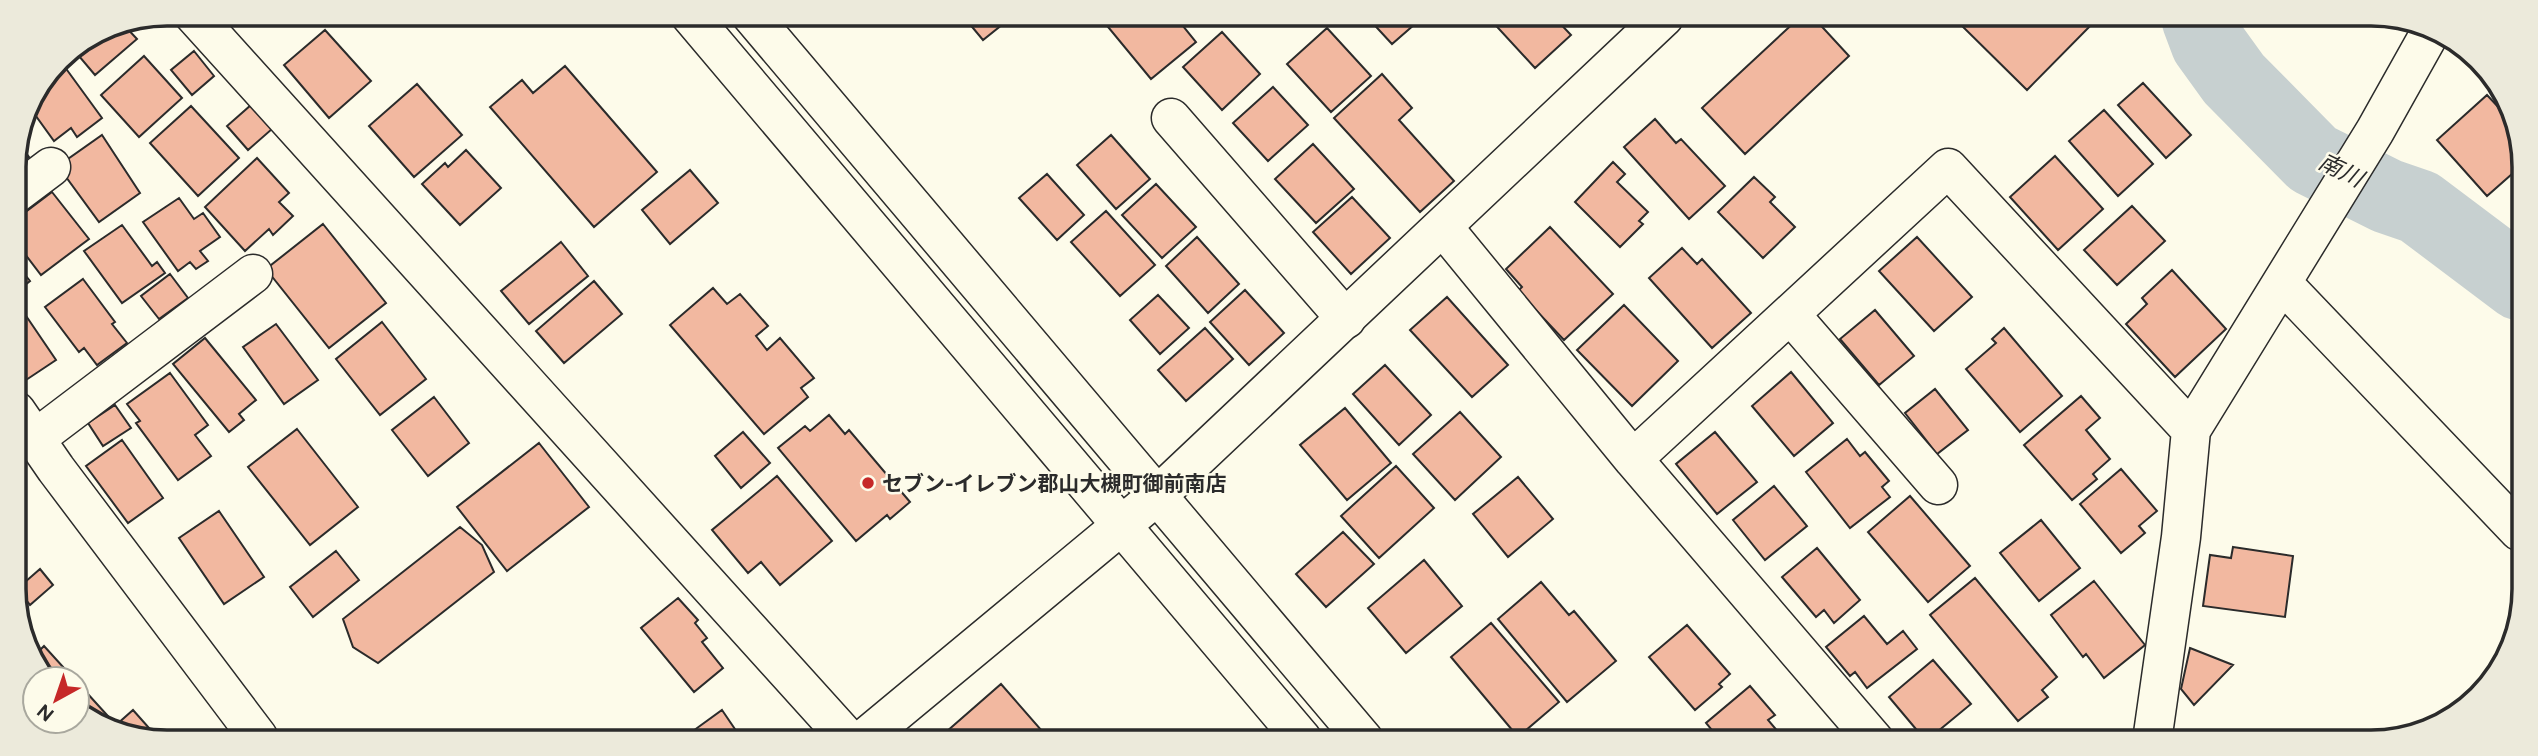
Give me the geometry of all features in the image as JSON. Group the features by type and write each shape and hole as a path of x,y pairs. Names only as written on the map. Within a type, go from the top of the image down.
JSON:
{"street":[{"path":"204,26 840,730"},
{"path":"699,26 1294,729"},
{"path":"760,26 1355,729"},
{"path":"875,730 1158,495 1656,26"},
{"path":"2154,729 2181,537 2191,430 2375,131 2427,38"},
{"path":"1171,118 1346,319"},
{"path":"27,185 51,167"},
{"path":"1633,459 1948,168 2191,430"},
{"path":"1443,227 1633,459 1865,729"},
{"path":"26,424 253,274"},
{"path":"2282,283 2512,524"},
{"path":"1790,314 1938,485"},
{"path":"26,427 253,730"}],"building":[{"path":"971,26 1000,26 983,40"},
{"path":"1107,26 1183,26 1196,42 1151,79"},
{"path":"1375,26 1413,26 1392,44"},
{"path":"1496,26 1562,26 1571,35 1535,68"},
{"path":"1790,26 1821,26 1849,56 1745,154 1702,108"},
{"path":"1962,26 2090,26 2027,90"},
{"path":"1327,28 1371,76 1331,112 1287,64"},
{"path":"325,30 371,81 329,118 284,65"},
{"path":"130,31 137,39 95,75 80,57 97,45"},
{"path":"1222,32 1260,74 1222,110 1183,67"},
{"path":"194,51 214,76 192,95 171,70"},
{"path":"144,56 182,98 139,137 101,95"},
{"path":"565,66 657,172 594,227 490,107 522,80 533,93"},
{"path":"66,69 102,118 77,137 71,128 54,141 36,116 55,81"},
{"path":"1382,74 1412,108 1399,120 1454,181 1420,212 1334,118"},
{"path":"2143,83 2191,135 2166,158 2118,105"},
{"path":"417,84 462,135 414,177 369,126"},
{"path":"1273,87 1308,125 1268,161 1233,123"},
{"path":"2487,95 2498,106 2504,122 2511,149 2512,174 2487,196 2437,140"},
{"path":"251,105 272,129 248,150 227,126"},
{"path":"191,106 239,158 198,196 150,143"},
{"path":"2104,110 2153,164 2118,196 2069,141"},
{"path":"1655,119 1676,143 1681,139 1725,186 1689,219 1624,147"},
{"path":"102,135 140,193 99,222 58,166"},
{"path":"1111,135 1150,179 1116,209 1077,165"},
{"path":"1313,144 1354,189 1316,223 1275,179"},
{"path":"466,150 501,188 460,225 422,184 445,163 448,167"},
{"path":"2055,156 2103,209 2058,250 2010,197"},
{"path":"257,158 289,193 279,202 293,216 273,235 269,229 245,251 205,207"},
{"path":"1613,162 1625,174 1617,182 1648,212 1639,221 1643,224 1620,247 1575,202"},
{"path":"690,170 718,203 670,244 642,210"},
{"path":"1047,174 1084,215 1057,240 1019,198"},
{"path":"1754,177 1775,197 1770,202 1795,227 1763,258 1718,212"},
{"path":"1156,184 1196,227 1162,258 1122,215"},
{"path":"52,192 89,239 41,275 27,256 27,211"},
{"path":"1352,197 1390,238 1351,274 1313,232"},
{"path":"179,198 194,219 203,213 220,237 200,251 208,261 196,269 190,262 178,271 143,222"},
{"path":"2132,206 2165,241 2117,285 2084,250"},
{"path":"1106,211 1155,265 1120,296 1071,242"},
{"path":"323,224 386,303 329,348 266,269"},
{"path":"122,225 152,266 157,262 165,273 122,303 84,251"},
{"path":"1550,227 1613,294 1564,340 1518,291 1522,287 1506,269"},
{"path":"1197,237 1239,284 1208,313 1166,266"},
{"path":"1917,237 1972,297 1934,331 1879,271"},
{"path":"561,242 588,276 529,324 501,291"},
{"path":"1682,248 1697,264 1702,259 1751,313 1712,348 1649,278"},
{"path":"2172,270 2226,329 2175,377 2126,324 2147,304 2142,298"},
{"path":"170,274 188,298 159,319 141,296"},
{"path":"83,279 127,343 97,365 84,348 79,352 45,307"},
{"path":"594,281 622,314 564,363 536,331"},
{"path":"713,288 727,304 740,294 768,326 756,336 767,350 780,338 814,378 801,388 808,397 764,434 670,325"},
{"path":"1245,290 1284,333 1249,365 1210,322"},
{"path":"1158,295 1189,328 1160,354 1130,320"},
{"path":"1447,297 1508,365 1472,397 1410,330"},
{"path":"1624,305 1678,361 1632,406 1577,350"},
{"path":"1875,310 1914,356 1879,385 1840,339"},
{"path":"27,317 56,360 26,380"},
{"path":"382,322 426,379 380,415 336,359"},
{"path":"276,324 318,380 284,404 243,347"},
{"path":"1205,328 1233,359 1186,401 1158,370"},
{"path":"2004,328 2062,396 2020,432 1966,369 1996,343 1992,339"},
{"path":"205,338 256,400 239,414 244,420 229,432 173,364"},
{"path":"1385,365 1431,415 1399,445 1353,394"},
{"path":"1791,372 1833,423 1794,456 1752,406"},
{"path":"170,373 208,425 195,435 211,456 178,480 136,423 140,421 127,404"},
{"path":"1935,389 1968,430 1937,454 1905,413"},
{"path":"2081,396 2100,418 2086,430 2110,459 2093,474 2097,479 2072,500 2024,445"},
{"path":"434,397 469,443 428,476 392,430"},
{"path":"115,405 131,428 103,446 88,423"},
{"path":"1345,408 1391,463 1347,500 1300,445"},
{"path":"1460,412 1501,457 1455,500 1413,454"},
{"path":"829,415 845,434 849,430 910,502 890,519 887,515 856,541 778,448 805,426 810,431"},
{"path":"297,429 358,507 310,545 248,467"},
{"path":"743,432 770,463 741,488 715,456"},
{"path":"1715,432 1757,482 1717,514 1676,464"},
{"path":"1847,439 1860,456 1865,452 1889,481 1882,487 1890,497 1850,528 1806,472"},
{"path":"122,440 163,498 128,523 86,466"},
{"path":"539,443 589,507 507,571 457,507"},
{"path":"1396,466 1434,508 1379,558 1341,516"},
{"path":"2121,469 2157,511 2139,526 2145,533 2121,553 2080,504"},
{"path":"777,476 832,541 780,585 761,562 748,573 712,530"},
{"path":"1518,477 1553,519 1508,557 1473,514"},
{"path":"1774,486 1807,526 1765,560 1733,520"},
{"path":"1910,496 1970,566 1928,602 1868,532"},
{"path":"219,511 264,577 224,604 179,538"},
{"path":"2041,520 2080,568 2039,601 2000,553"},
{"path":"460,527 482,545 494,572 378,663 353,647 343,619"},
{"path":"1343,532 1374,564 1326,607 1296,574"},
{"path":"2233,547 2293,556 2285,617 2203,606 2210,555 2231,558"},
{"path":"1817,548 1860,600 1834,623 1824,610 1816,617 1782,577"},
{"path":"336,551 359,580 313,617 290,587"},
{"path":"1424,560 1462,606 1406,653 1368,608"},
{"path":"40,569 53,585 30,605 27,601 26,581"},
{"path":"1975,578 2057,677 2042,690 2048,697 2018,721 1930,615"},
{"path":"2094,581 2145,645 2104,678 2086,654 2083,657 2051,615"},
{"path":"1541,582 1569,615 1574,611 1616,661 1567,702 1498,619"},
{"path":"678,598 698,620 695,623 707,638 702,642 723,668 694,692 641,628"},
{"path":"1864,616 1887,644 1903,631 1917,649 1867,688 1855,672 1850,676 1826,647"},
{"path":"1491,623 1559,702 1527,729 1512,729 1451,657"},
{"path":"1687,625 1730,674 1719,684 1722,687 1695,710 1649,657"},
{"path":"44,646 61,665 49,665 40,650"},
{"path":"2190,648 2233,665 2194,705 2181,689"},
{"path":"1933,660 1971,704 1940,729 1916,729 1889,697"},
{"path":"1001,684 1041,730 949,730"},
{"path":"1750,686 1775,715 1768,720 1776,729 1711,729 1706,723"},
{"path":"91,697 109,717 91,707"},
{"path":"133,710 150,729 131,725 120,721"},
{"path":"722,710 735,730 695,730"}],"waterway":[{"name":"南川","path":"2202,26 2208,43 2234,79 2313,159 2387,196 2419,207 2512,277"}],"place":[{"name":"セブン-イレブン郡山大槻町御前南店","path":"868,483"}]}
